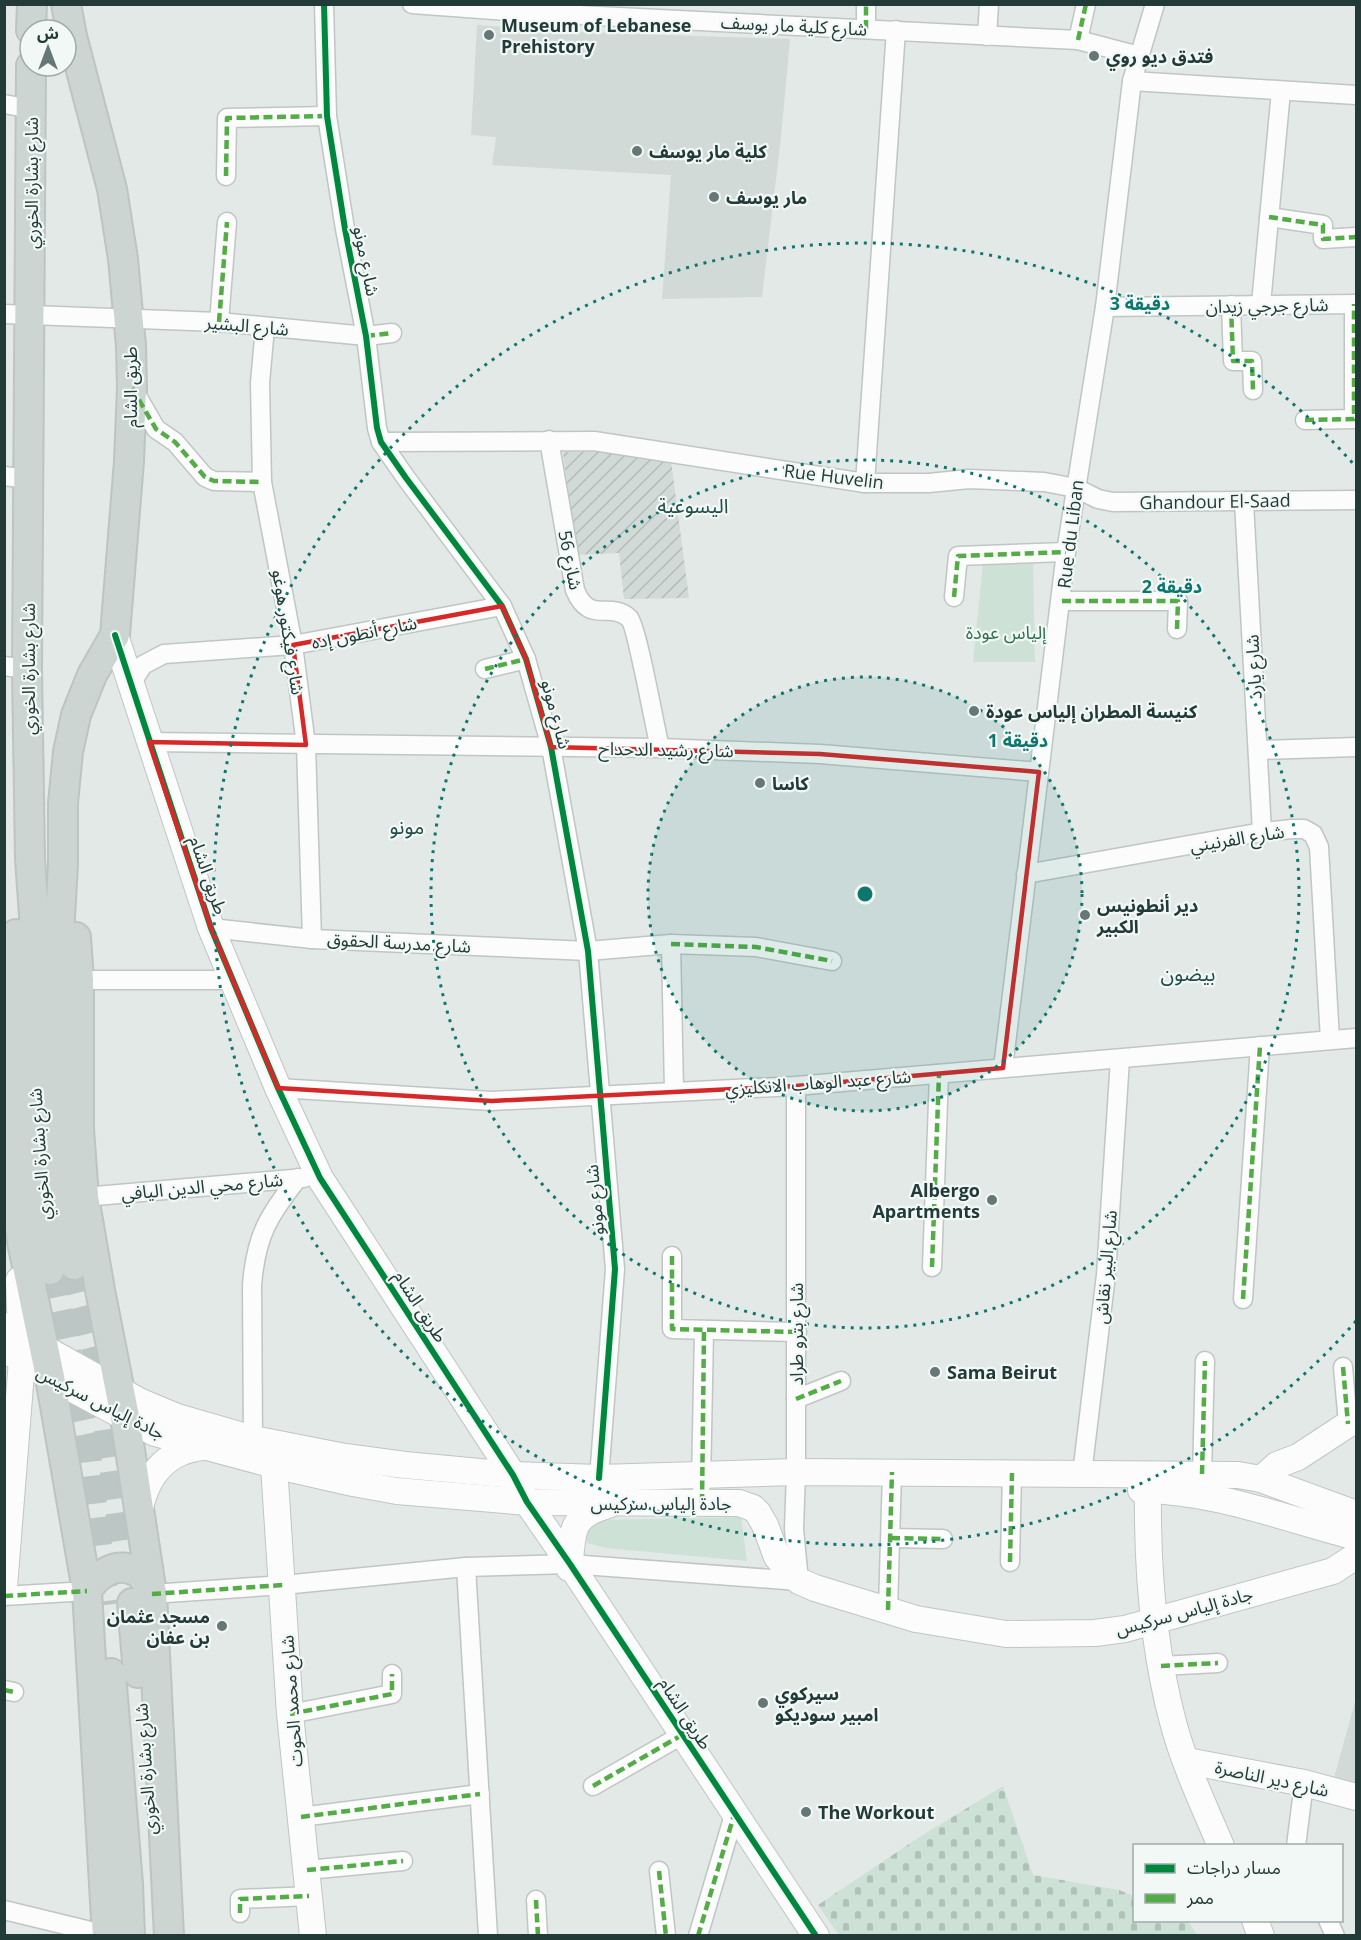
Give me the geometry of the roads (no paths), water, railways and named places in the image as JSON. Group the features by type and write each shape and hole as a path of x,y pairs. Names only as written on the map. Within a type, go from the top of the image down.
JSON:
{"main road":[{"name":"طريق الشام","path":"66,4 72,36 112,189 129,317 132,388 129,461 115,634"},
{"name":"شارع بشارة الخوري","path":"27,78 18,106 16,668 35,929 34,1122 37,1185 62,1268 62,1185 57,1122 63,803 71,732 86,687 115,634"},
{"path":"30,859 16,903 9,1023 14,1188 22,1242 25,1350 119,1598 169,1935"},
{"path":"63,864 73,905 79,980 79,1129 84,1197 122,1404 139,1514 119,1598 107,1935"},
{"name":"شارع بشارة الخوري","path":"119,1598 130,1935"},
{"name":"شارع بشارة الخوري","path":"119,1598 158,1935"}],"street":[{"name":"شارع مونو","path":"324,4 327,116 345,229 366,336 377,428 381,442 502,606 526,659 551,747 588,951 615,1269 599,1478"},
{"name":"شارع كلية مار يوسف","path":"412,4 1078,40 1139,56"},
{"path":"866,29 867,4"},
{"path":"987,36 989,4"},
{"path":"1078,40 1086,4"},
{"name":"Rue du Liban","path":"1004,1068 1026,874 1062,601 1066,552 1105,307 1132,81 1155,4"},
{"path":"865,483 896,30"},
{"path":"1132,81 1356,95"},
{"path":"1261,304 1281,91"},
{"path":"226,176 226,118 327,116"},
{"path":"1269,217 1323,225 1323,239 1356,237"},
{"path":"219,321 226,222"},
{"path":"1305,420 1354,419 1355,304"},
{"name":"شارع جرجي زيدان","path":"1105,307 1355,304"},
{"path":"1231,305 1233,361 1252,361 1252,390"},
{"name":"شارع البشير","path":"17,314 219,321 366,336 392,333"},
{"name":"شارع فيكتور هوغو","path":"265,327 260,382 262,482 293,645 306,745 312,939"},
{"path":"132,388 156,429 175,442 205,477 214,482 262,482"},
{"name":"شارع 56","path":"549,440 575,590 584,606 593,610 621,613 631,620 660,748"},
{"name":"Rue Huvelin","path":"381,442 594,441 865,483 929,483 969,479 1024,480 1076,488"},
{"name":"Ghandour El-Saad","path":"1076,488 1098,499 1113,502 1356,500"},
{"name":"شارع يارد","path":"1244,502 1262,832"},
{"path":"954,597 958,556 1066,552"},
{"path":"1062,601 1178,602 1177,629"},
{"name":"شارع أنطون إده","path":"131,684 143,665 164,654 293,645 502,606"},
{"name":"طريق الشام","path":"115,634 211,928 278,1088 309,1178 513,1475 527,1502 570,1564 677,1738 735,1815 816,1935"},
{"path":"485,669 526,659"},
{"name":"شارع رشيد الدحداح","path":"149,742 660,748 820,754 1039,772"},
{"path":"1258,750 1356,747"},
{"name":"شارع الفرنيني","path":"1026,874 1262,832 1304,829 1313,834 1320,847 1329,1040"},
{"name":"شارع مدرسة الحقوق","path":"211,928 312,939 588,951 671,944 756,947 832,961"},
{"path":"671,944 674,1091"},
{"path":"79,980 233,980"},
{"name":"شارع عبد الوهاب الانكليزي","path":"278,1088 492,1101 796,1086 1356,1038"},
{"path":"1244,1299 1260,1046"},
{"name":"شارع البير نقاش","path":"1083,1474 1106,1275 1120,1059"},
{"path":"932,1267 939,1074"},
{"name":"شارع بترو طراد","path":"796,1086 797,1332 794,1529 799,1581"},
{"path":"253,1439 252,1285 256,1248 276,1205 309,1178"},
{"name":"شارع محي الدين اليافي","path":"84,1197 309,1178"},
{"path":"4,1587 25,1350 12,1289 22,1242"},
{"path":"672,1256 672,1329 797,1332"},
{"path":"702,1503 704,1331"},
{"name":"جادة إلياس سركيس","path":"25,1350 122,1404 155,1433 274,1465 397,1491 527,1502 739,1503 753,1508 762,1519 777,1557 799,1581 916,1619 1006,1634 1095,1633 1125,1629 1333,1571 1356,1556"},
{"path":"1202,1474 1205,1361"},
{"path":"1261,1479 1277,1465 1298,1457 1352,1421 1342,1367"},
{"path":"796,1399 841,1381"},
{"name":"جادة إلياس سركيس","path":"122,1404 159,1410 253,1439 345,1457 513,1475 599,1478 796,1472 1238,1475 1261,1479 1356,1514"},
{"path":"139,1514 142,1496 149,1480 160,1466 175,1455 191,1448 206,1447"},
{"path":"1221,1844 1173,1724 1154,1622 1148,1533 1161,1491 1216,1490 1245,1494 1290,1505 1303,1502 1307,1496 1298,1457"},
{"name":"شارع محمد الحوت","path":"274,1465 291,1714 313,1935"},
{"path":"888,1610 892,1472"},
{"path":"1010,1562 1012,1473"},
{"name":"جادة إلياس سركيس","path":"1083,1474 1099,1486 1106,1488 1161,1491 1242,1506 1356,1538"},
{"path":"570,1564 571,1538 582,1518 616,1502"},
{"path":"891,1538 943,1539"},
{"path":"4,1596 119,1598 466,1567 570,1564 799,1581"},
{"path":"466,1567 488,1935"},
{"path":"1161,1666 1218,1663"},
{"path":"291,1714 392,1694 392,1674"},
{"path":"593,1786 677,1738"},
{"name":"شارع دير الناصرة","path":"1187,1761 1304,1783 1356,1797"},
{"path":"1296,1844 1304,1783"},
{"path":"301,1817 480,1794"},
{"path":"698,1935 735,1815"},
{"path":"307,1870 403,1861"},
{"path":"659,1871 666,1935"},
{"path":"240,1914 240,1899 309,1896"},
{"path":"536,1900 538,1935"},
{"path":"4,1910 107,1935"}],"tunnel":[{"path":"74,1265 98,1358 132,1603"},
{"path":"50,1270 85,1437 105,1605"}],"place":[{"name":"Museum of Lebanese Prehistory","path":"489,35"},
{"name":"فتدق ديو روي","path":"1094,56"},
{"name":"كلية مار يوسف","path":"637,151"},
{"name":"مار يوسف","path":"714,197"},
{"name":"كنيسة المطران إلياس عودة","path":"974,711"},
{"name":"كاسا","path":"760,783"},
{"name":"دير أنطونيس الكبير","path":"1085,915"},
{"name":"Albergo Apartments","path":"992,1200"},
{"name":"Sama Beirut","path":"935,1372"},
{"name":"مسجد عثمان بن عفان","path":"222,1626"},
{"name":"سيركوي امبير سوديكو","path":"763,1703"},
{"name":"The Workout","path":"806,1812"}],"district":[{"name":"اليسوعية","path":"693,505"},
{"name":"مونو","path":"407,826"},
{"name":"بيضون","path":"1188,973"}],"park label":[{"name":"إلياس عودة","path":"1006,632"}]}
